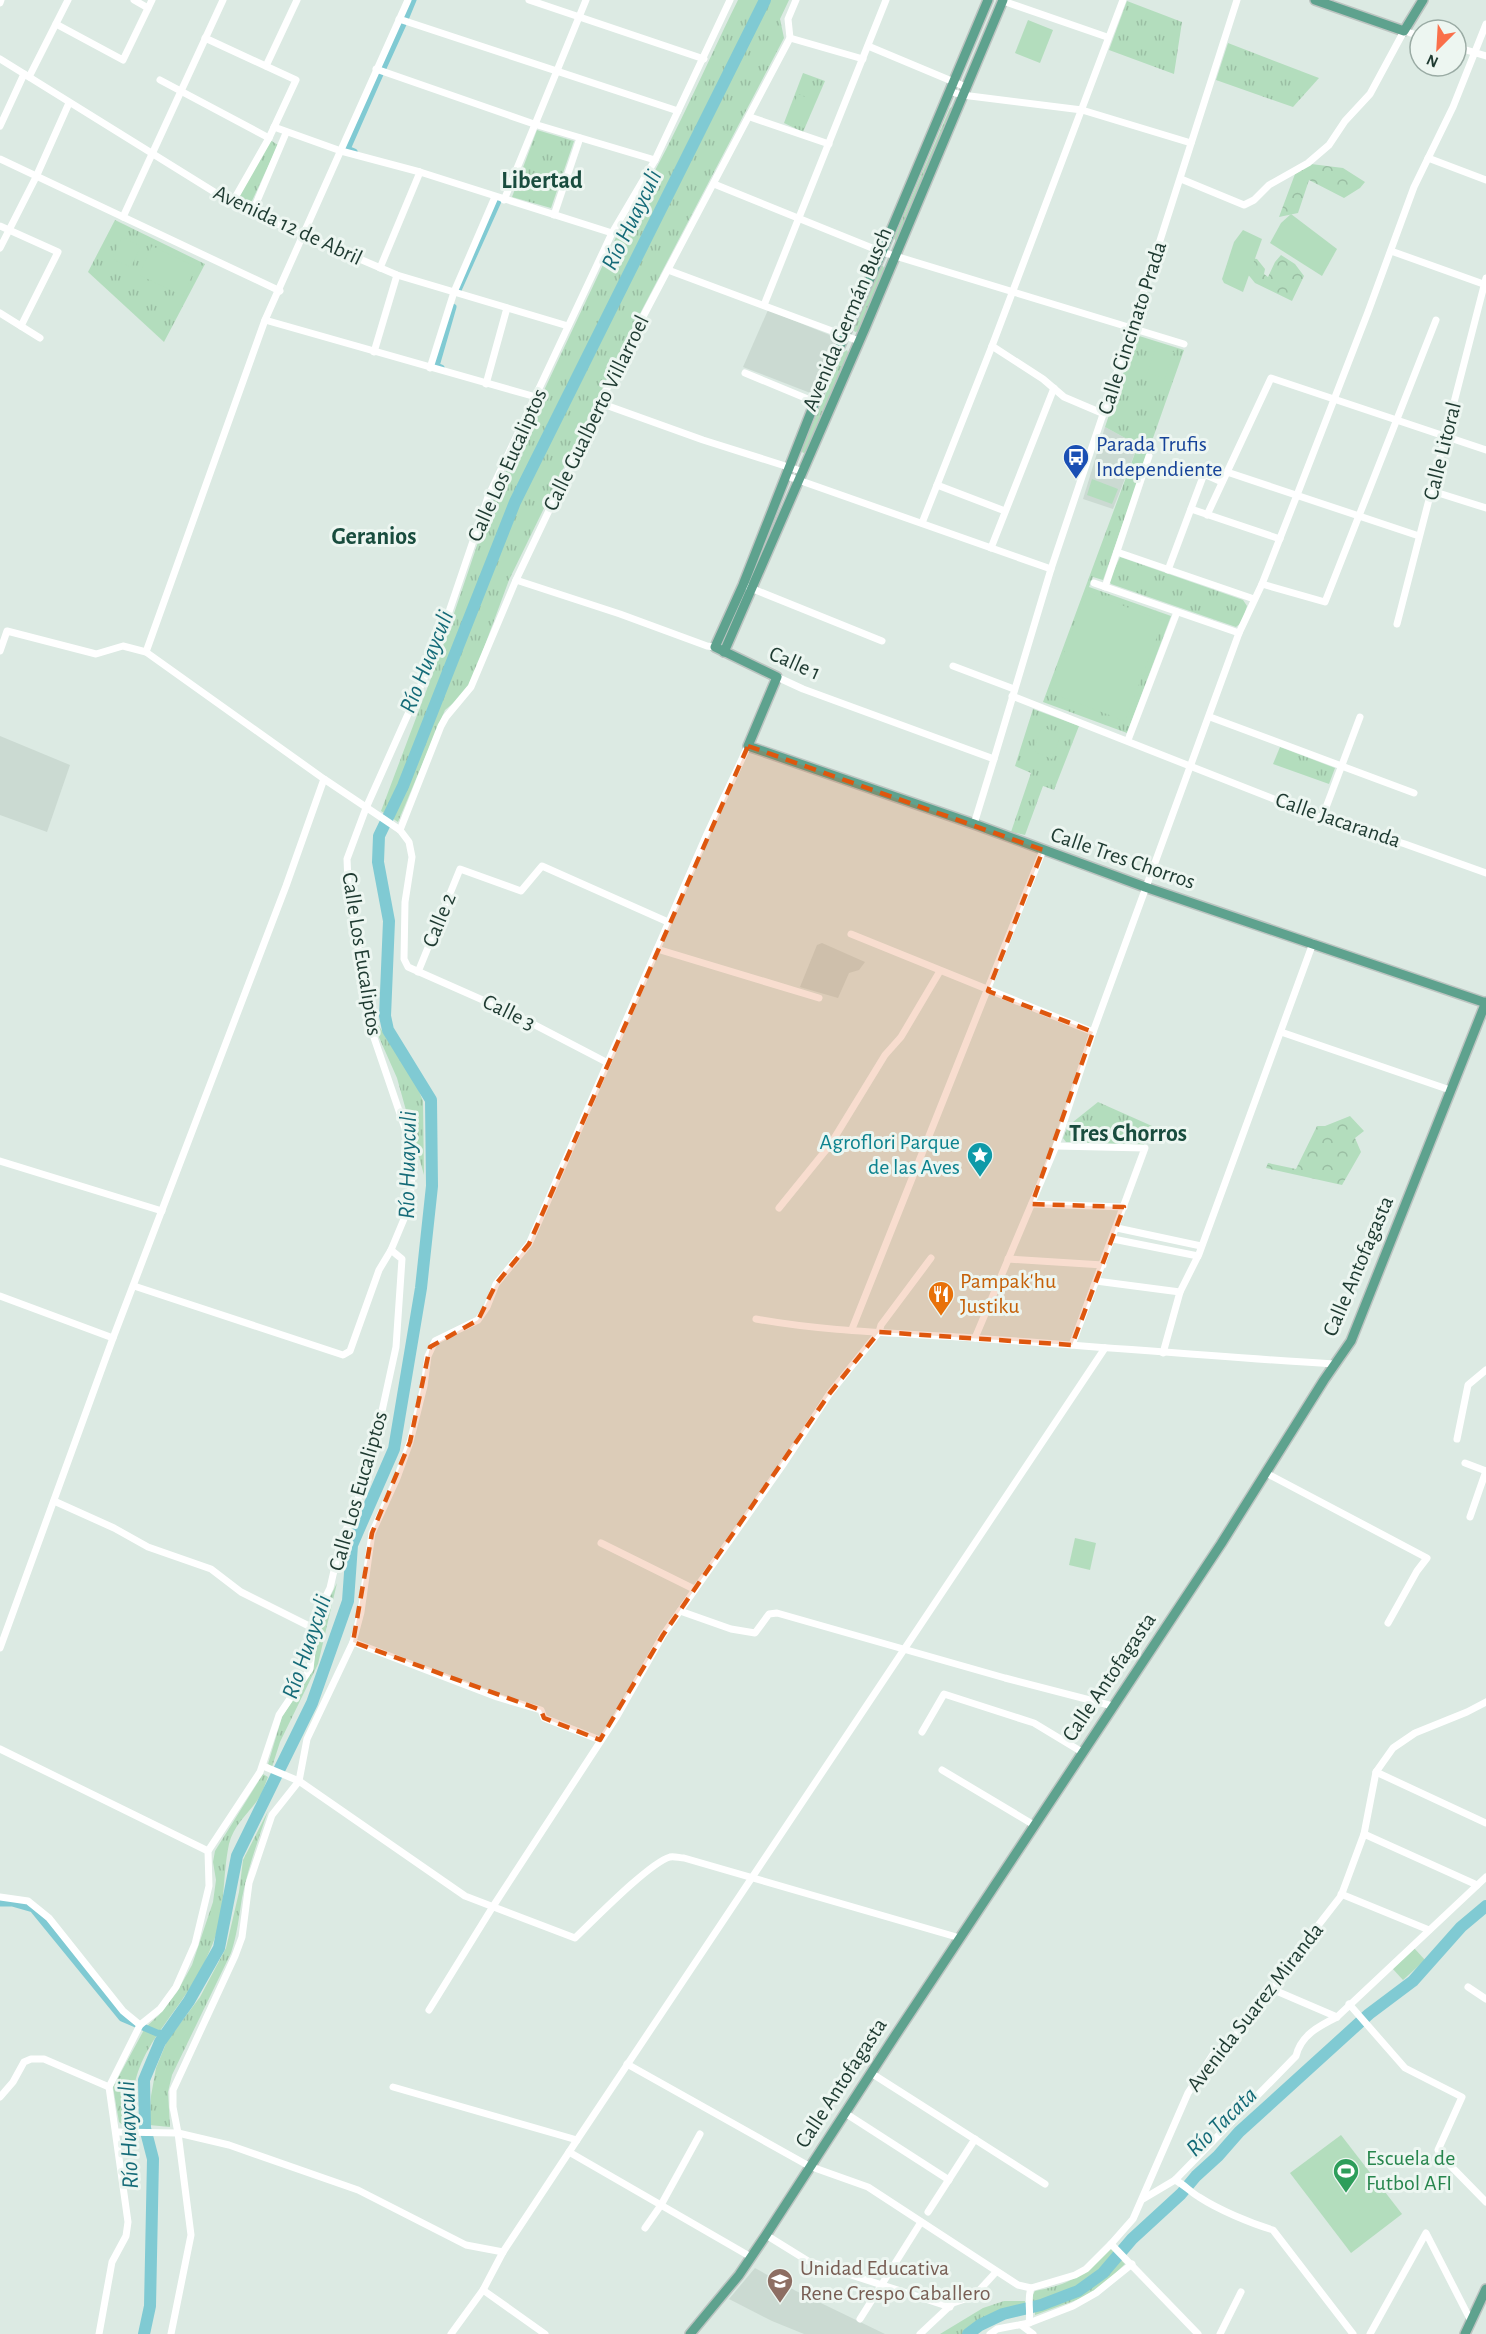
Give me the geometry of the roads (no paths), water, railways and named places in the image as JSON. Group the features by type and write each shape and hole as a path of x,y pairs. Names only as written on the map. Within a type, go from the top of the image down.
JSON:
{"main road":[{"name":"Avenida Germán Busch","path":"747,586 815,402 882,252 988,0"},
{"name":"Avenida Germán Busch","path":"719,649 859,341 1003,0"},
{"path":"1315,0 1404,31 1423,0"},
{"name":"Calle 1","path":"719,649 777,677"},
{"path":"748,746 777,677"},
{"name":"Calle Tres Chorros","path":"748,746 974,824 1145,887 1486,1003"},
{"name":"Calle Antofagasta","path":"690,2334 766,2235 1351,1341 1367,1306 1486,1003"},
{"path":"1465,2334 1486,2289"}],"street":[{"path":"0,126 3,110 26,75 68,0"},
{"path":"134,0 148,8"},
{"path":"56,24 123,60 152,0"},
{"path":"123,217 223,0"},
{"path":"266,66 297,0"},
{"path":"146,652 265,320 280,291 408,0"},
{"path":"529,0 704,59"},
{"path":"504,200 555,70 586,0"},
{"name":"Calle Los Eucaliptos","path":"208,1851 266,1768 279,1715 310,1669 316,1616 330,1588 339,1549 370,1466 396,1347 402,1259 391,1250 409,1207 413,1167 409,1140 370,1026 348,882 347,859 366,808 434,656 488,497 612,233 655,160 730,0"},
{"name":"Calle Gualberto Villarroel","path":"400,830 441,726 471,687 516,579 600,403 790,38 788,19 796,0"},
{"path":"764,306 886,0"},
{"path":"1003,0 1107,37"},
{"path":"922,523 992,346 1082,110 1107,37 1123,0"},
{"name":"Calle Cincinato Prada","path":"994,759 1051,569 1181,179 1237,0"},
{"path":"399,19 678,111"},
{"path":"975,1338 1056,1146 1093,1032 1239,633 1280,539 1414,187 1453,107 1486,24"},
{"path":"1181,179 1244,205 1254,200 1269,185 1308,163 1329,145 1345,121 1370,94 1404,31 1408,32"},
{"path":"205,38 296,80 269,138 232,203"},
{"path":"790,38 863,59"},
{"path":"868,46 953,81 964,91"},
{"path":"1468,50 1486,56"},
{"name":"Avenida 12 de Abril","path":"0,59 232,203 252,213 380,268 568,327"},
{"path":"376,69 534,124 655,160"},
{"path":"160,80 181,89 269,138"},
{"path":"949,91 964,91 1082,110 1191,143"},
{"path":"0,248 36,177 69,103"},
{"path":"750,117 829,144"},
{"path":"274,127 341,151 420,172 612,233"},
{"path":"252,213 286,133"},
{"path":"554,215 580,138"},
{"path":"1428,158 1486,180"},
{"path":"0,159 280,291"},
{"path":"380,268 420,172"},
{"path":"714,184 882,252 1184,344"},
{"path":"430,368 454,292 495,197"},
{"path":"0,226 58,252 21,326"},
{"path":"1390,251 1485,282"},
{"path":"668,270 859,341"},
{"path":"375,352 397,274"},
{"name":"Calle Litoral","path":"1397,624 1485,282"},
{"path":"486,384 507,308"},
{"path":"0,313 40,338"},
{"path":"265,320 536,397"},
{"path":"1262,584 1325,602 1436,320"},
{"path":"992,346 1043,379 1064,397 1104,414"},
{"path":"745,373 815,402"},
{"path":"1207,515 1271,378 1335,397 1486,450"},
{"path":"991,548 1054,388"},
{"path":"600,403 1051,569"},
{"path":"1105,587 1149,456"},
{"path":"1227,472 1419,536"},
{"path":"1168,570 1204,474 1222,482"},
{"path":"937,485 1005,511"},
{"path":"1432,490 1486,508"},
{"path":"1191,509 1280,539"},
{"path":"1117,552 1254,599"},
{"name":"Calle 1","path":"516,579 719,649"},
{"path":"1094,583 1239,633"},
{"path":"747,586 882,640"},
{"path":"1128,740 1177,612"},
{"path":"0,651 7,630 96,654 123,646 146,652 324,779 400,830"},
{"name":"Calle Jacaranda","path":"952,666 1322,818 1486,873"},
{"name":"Calle 1","path":"777,677 803,689 994,759"},
{"path":"1210,717 1414,793"},
{"path":"1322,818 1360,717"},
{"path":"171,2334 191,2235 173,2108 173,2090 242,1937 249,1883 272,1815 296,1780 307,1739 353,1642 361,1612 372,1533 397,1478 410,1442 424,1386 430,1347 435,1341 478,1320 487,1307 496,1284 529,1244 668,922 748,746"},
{"path":"974,824 994,759"},
{"path":"0,1648 113,1338 286,886 324,779"},
{"name":"Calle 3","path":"400,830 409,842 412,857 405,902 404,959 408,967 510,1012 608,1063"},
{"path":"852,1329 1043,850"},
{"name":"Calle 2","path":"418,972 460,869 520,891 542,866 668,922"},
{"path":"851,934 1093,1032"},
{"path":"1163,1353 1180,1292 1202,1246 1313,943"},
{"path":"657,949 819,998"},
{"path":"778,1208 830,1145 885,1055 901,1037 940,971"},
{"path":"1281,1032 1450,1090"},
{"path":"1056,1146 1145,1148 1072,1346"},
{"path":"0,1161 162,1211"},
{"path":"1032,1204 1124,1207"},
{"path":"1117,1228 1202,1246"},
{"path":"1113,1239 1198,1256"},
{"path":"134,1286 343,1355 351,1351 379,1270 391,1250"},
{"path":"429,2010 492,1908 617,1716 651,1654 694,1589 782,1466 830,1393 879,1332 881,1325 931,1258"},
{"path":"1008,1259 1103,1265"},
{"path":"1096,1281 1180,1292"},
{"path":"0,1296 113,1338"},
{"path":"756,1319 785,1324 879,1332 1335,1364"},
{"path":"451,2334 483,2290 504,2252 627,2064 1105,1348"},
{"path":"1457,1439 1468,1385 1486,1370"},
{"path":"1465,1463 1486,1471 1470,1517"},
{"path":"1266,1473 1427,1558 1417,1570 1388,1623"},
{"path":"54,1501 114,1528 148,1547 211,1569 241,1592 315,1629"},
{"path":"601,1543 694,1589"},
{"path":"680,1611 731,1629 755,1633 769,1614 777,1613 903,1650 1113,1706"},
{"path":"353,1642 497,1696 541,1710 544,1718 600,1740"},
{"path":"922,1732 944,1694 1034,1723 1082,1752"},
{"name":"Avenida Suarez Miranda","path":"1031,2288 1075,2275 1096,2261 1113,2247 1132,2219 1143,2199 1188,2092 1214,2053 1228,2043 1274,1990 1278,1977 1341,1894 1364,1834 1376,1772 1394,1748 1415,1733 1486,1702"},
{"path":"0,1749 208,1851 209,1886 195,1944 176,1987 160,2009 140,2025 109,2087 128,2222 126,2236 112,2262 99,2334"},
{"path":"266,1768 296,1780 444,1884 465,1896 575,1938 626,1889 671,1857 684,1858 960,1938"},
{"path":"942,1770 1034,1825"},
{"path":"1376,1772 1486,1823"},
{"path":"1364,1834 1477,1885"},
{"path":"1143,2199 1176,2180 1296,2056 1299,2045 1316,2028 1337,2018 1349,2004 1486,1877"},
{"path":"1341,1894 1429,1930"},
{"path":"0,1897 28,1900 49,1918 123,2011 140,2025"},
{"path":"1468,1987 1486,1999"},
{"path":"1274,1990 1337,2018"},
{"path":"1349,2004 1406,2068 1462,2097 1438,2150 1442,2157 1486,2202"},
{"path":"0,2097 13,2082 24,2062 31,2059 44,2060 109,2087"},
{"path":"627,2064 809,2166 868,2187 996,2272 1018,2285 1031,2288 1028,2297 1030,2319"},
{"path":"871,2073 1045,2184"},
{"path":"393,2086 577,2140"},
{"path":"845,2113 949,2180"},
{"path":"117,2132 178,2133 230,2145 351,2187 455,2241 504,2252"},
{"path":"645,2228 661,2205 700,2134"},
{"path":"928,2212 975,2139"},
{"path":"569,2152 751,2257"},
{"path":"1176,2180 1199,2198 1273,2230 1353,2334"},
{"path":"860,2319 921,2222"},
{"path":"1370,2334 1426,2233 1471,2320"},
{"path":"766,2235 808,2260 950,2307"},
{"path":"1113,2247 1198,2334"},
{"path":"990,2334 997,2329 1021,2325 1030,2319 1073,2306 1096,2293 1132,2264"},
{"path":"920,2334 953,2303 974,2296 996,2272"},
{"path":"483,2290 544,2334"},
{"path":"1220,2334 1242,2292"},
{"path":"1021,2325 1033,2334"}],"waterway":[{"path":"406,17 413,0"},
{"name":"Río Huayculi","path":"144,2334 150,2306 153,2159 145,2128 144,2080 160,2042 189,2001 219,1948 237,1856 312,1703 348,1601 352,1545 394,1449 421,1288 432,1186 431,1100 388,1030 385,1016 389,921 378,862 379,836 403,786 515,502 765,0"},
{"path":"383,68 403,24"},
{"path":"354,152 347,149 380,74"},
{"path":"458,290 498,201"},
{"path":"441,368 436,366 453,307"},
{"path":"0,1903 12,1903 33,1909 122,2018 157,2033 166,2034"},
{"name":"Río Tacata","path":"968,2334 980,2325 1003,2314 1041,2305 1078,2291 1103,2273 1132,2239 1181,2194 1239,2132 1369,2014 1413,1981 1461,1927 1486,1906"}],"place":[{"name":"Parada Trufis Independiente","path":"1076,480"},
{"name":"Agroflori Parque de las Aves","path":"980,1178"},
{"name":"Pampak'hu Justiku","path":"941,1317"},
{"name":"Escuela de Futbol AFI","path":"1346,2194"},
{"name":"Unidad Educativa Rene Crespo Caballero","path":"780,2304"}],"district":[{"name":"Libertad","path":"542,181"},
{"name":"Geranios","path":"374,537"},
{"name":"Tres Chorros","path":"1128,1134"}]}
